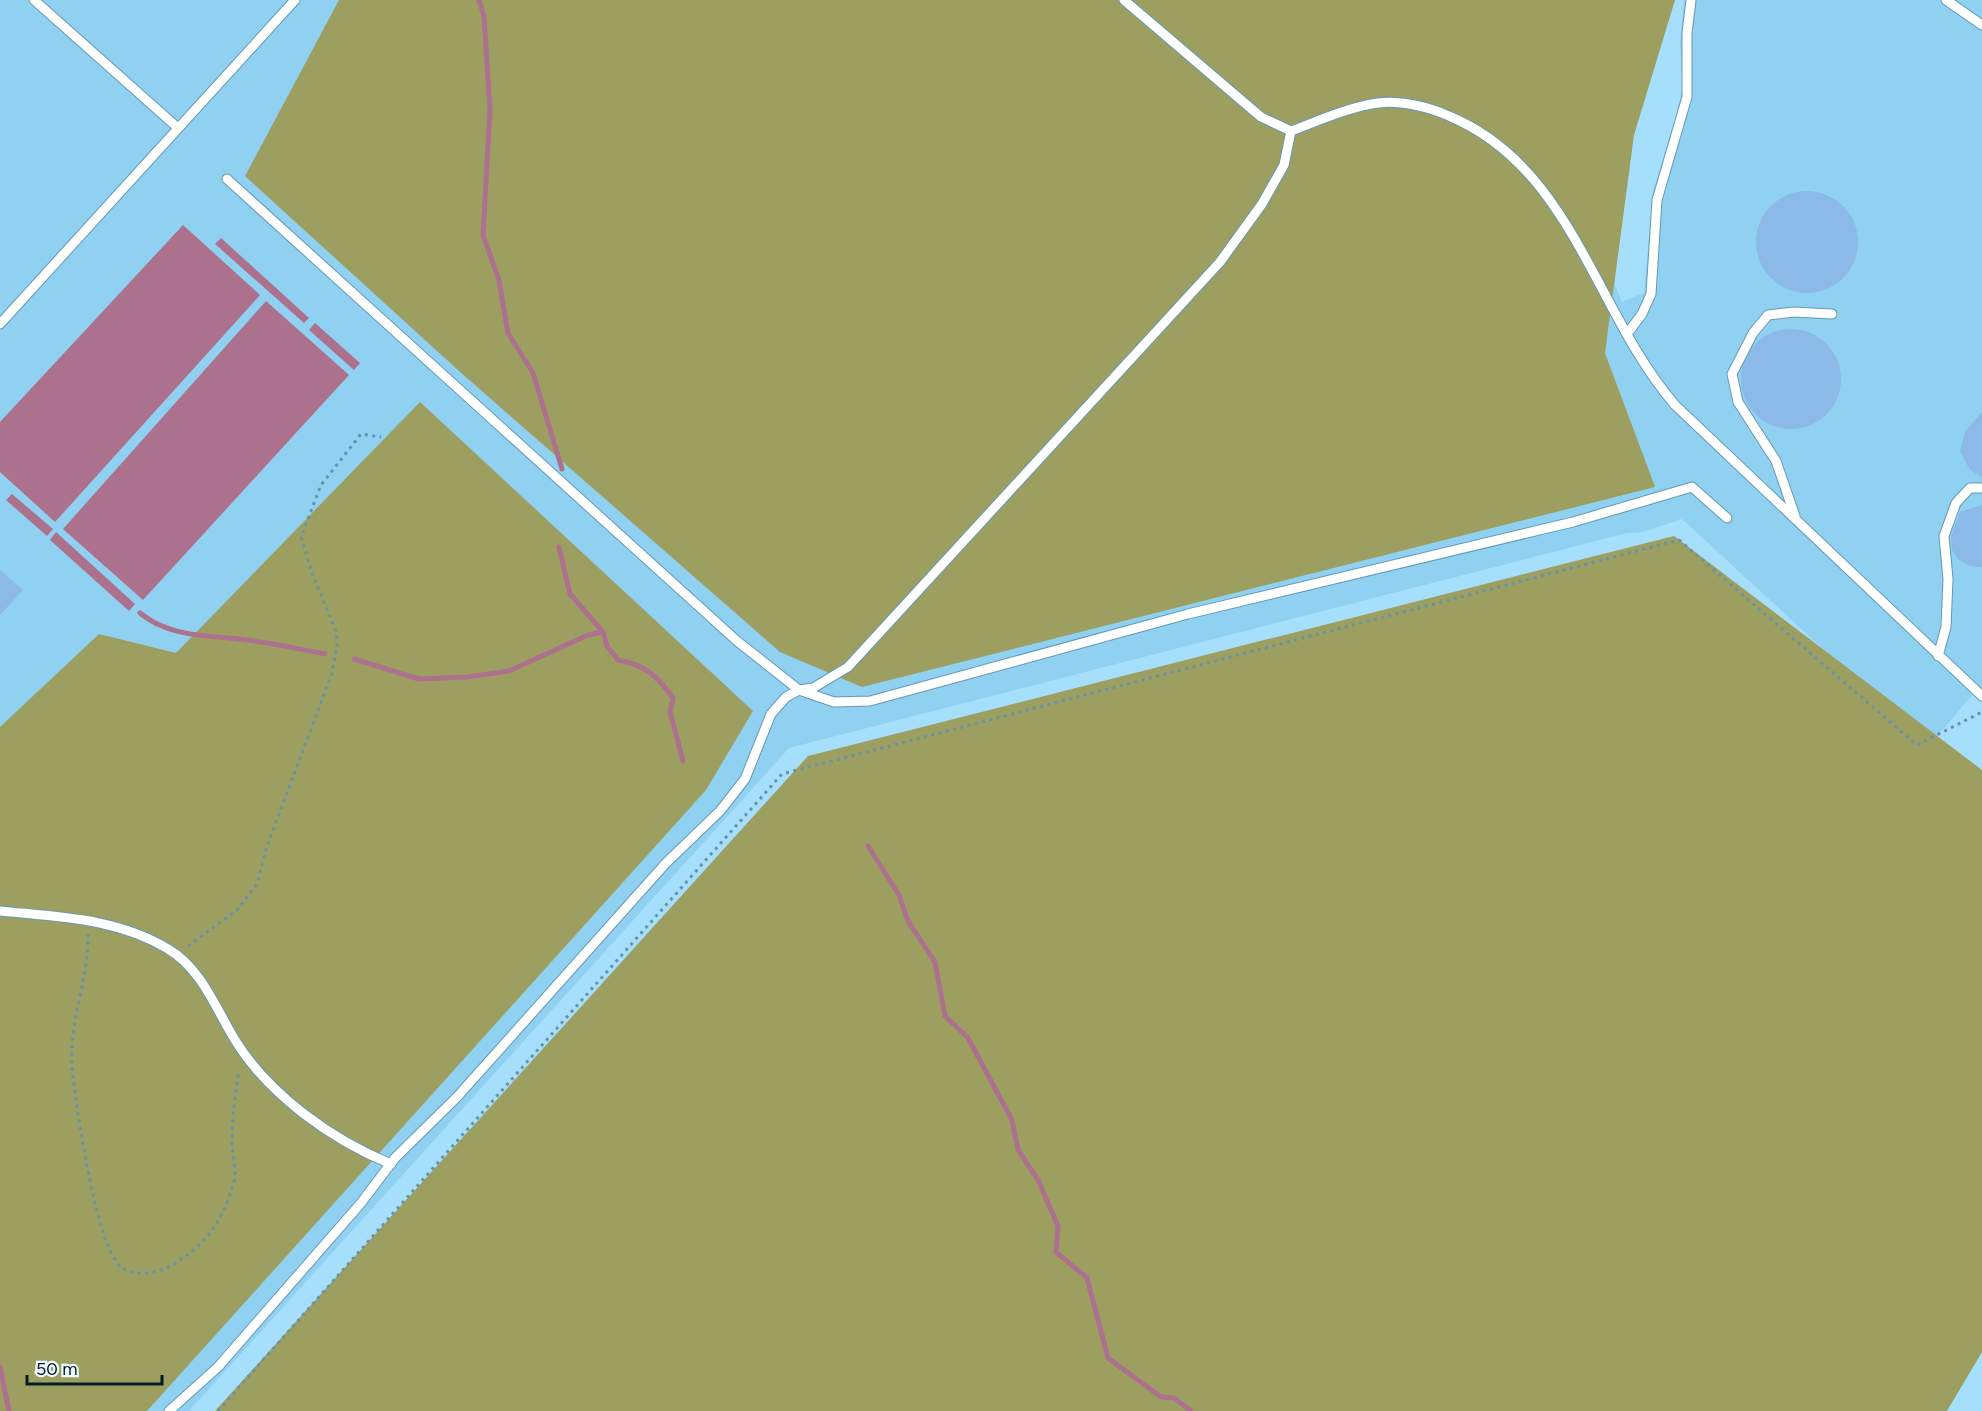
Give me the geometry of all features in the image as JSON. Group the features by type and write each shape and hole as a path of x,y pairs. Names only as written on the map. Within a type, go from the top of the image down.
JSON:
{"lane":[{"path":"34,0 178,128"},
{"path":"0,324 295,0"},
{"path":"1124,0 1261,117 1291,130 1378,103 1437,111 1484,133 1522,164 1539,184 1596,275 1649,375 1675,405 1982,696"},
{"path":"1627,334 1642,314 1651,294 1657,200 1687,97 1687,33 1691,0"},
{"path":"1946,0 1982,25"},
{"path":"169,1411 218,1368 361,1203 391,1164 457,1097 666,863 720,811 745,779 771,714 786,697 799,690 813,688 848,667 1220,262 1262,204 1284,165 1291,130"},
{"path":"227,179 729,633 799,690 834,702 870,701 1188,614 1573,522 1692,487 1727,518"},
{"path":"1796,518 1776,461 1738,402 1732,374 1753,333 1768,315 1794,312 1832,314"},
{"path":"1938,656 1946,627 1948,579 1944,536 1956,503 1970,488 1982,488"},
{"path":"0,911 88,920 133,931 169,949 200,980 243,1050 278,1091 320,1125 355,1149 391,1164"}],"path":[{"path":"169,949 185,948 212,931 237,910 257,884 266,849 332,673 337,645 336,631 313,576 301,537 321,485 361,434 381,437"},
{"path":"218,1411 782,774 1679,540 1917,745 1982,712"},
{"path":"88,920 88,959 72,1026 72,1074 93,1196 112,1255 123,1269 145,1274 171,1266 199,1248 219,1222 235,1179 232,1143 235,1095 243,1050"}],"shaded area":[{"path":"0,0 1139,0 1609,271 1622,302 1644,293 1653,191 1683,86 1680,43 1684,0 1982,0 1982,702 1973,694 1933,741 1884,705 1682,519 1643,532 1627,533 789,748 189,1411 0,1411"},
{"path":"183,225 260,295 55,522 0,472 0,422"},
{"path":"221,238 309,318 304,323 215,244"},
{"path":"266,301 349,375 143,600 63,529"},
{"path":"315,323 360,363 354,370 309,330"},
{"path":"12,494 53,529 47,536 6,500"},
{"path":"56,532 135,604 129,611 50,540"}],"green space":[{"path":"339,0 1675,0 1634,135 1605,353 1655,487 862,687 780,652 459,371 245,176"},
{"path":"420,402 753,711 706,790 147,1411 0,1411 0,727 99,634 176,653"},
{"path":"1674,536 1982,770 1982,1352 1947,1411 215,1411 808,756"}],"building":[{"path":"1807,191 1826,195 1843,206 1854,223 1858,242 1854,261 1843,278 1826,289 1807,293 1788,289 1771,278 1760,261 1756,242 1760,223 1771,206 1788,195"},
{"path":"1791,329 1810,333 1827,343 1837,360 1841,379 1837,398 1827,415 1810,425 1791,429 1772,425 1755,415 1745,398 1741,379 1745,360 1755,343 1772,333"},
{"path":"1982,412 1982,477 1970,470 1960,451 1965,432"},
{"path":"1982,505 1982,567 1970,566 1958,559 1952,550 1951,537 1960,512"},
{"path":"0,570 23,590 0,615"}],"waterway":[{"path":"479,0 484,16 490,110 483,235 499,280 508,333 533,373 562,469"},
{"path":"559,547 570,594 603,632 607,646 618,660 636,665 650,673 662,683 673,698 670,712 683,761"},
{"path":"140,613 164,627 177,631 266,643 325,654"},
{"path":"354,659 419,679 467,677 509,671 588,635 603,632"},
{"path":"868,846 899,895 908,921 935,962 945,1016 968,1038 1012,1120 1018,1150 1038,1180 1058,1226 1056,1252 1087,1278 1108,1358 1161,1397 1174,1398 1191,1411"},
{"path":"0,1367 9,1411"}]}
